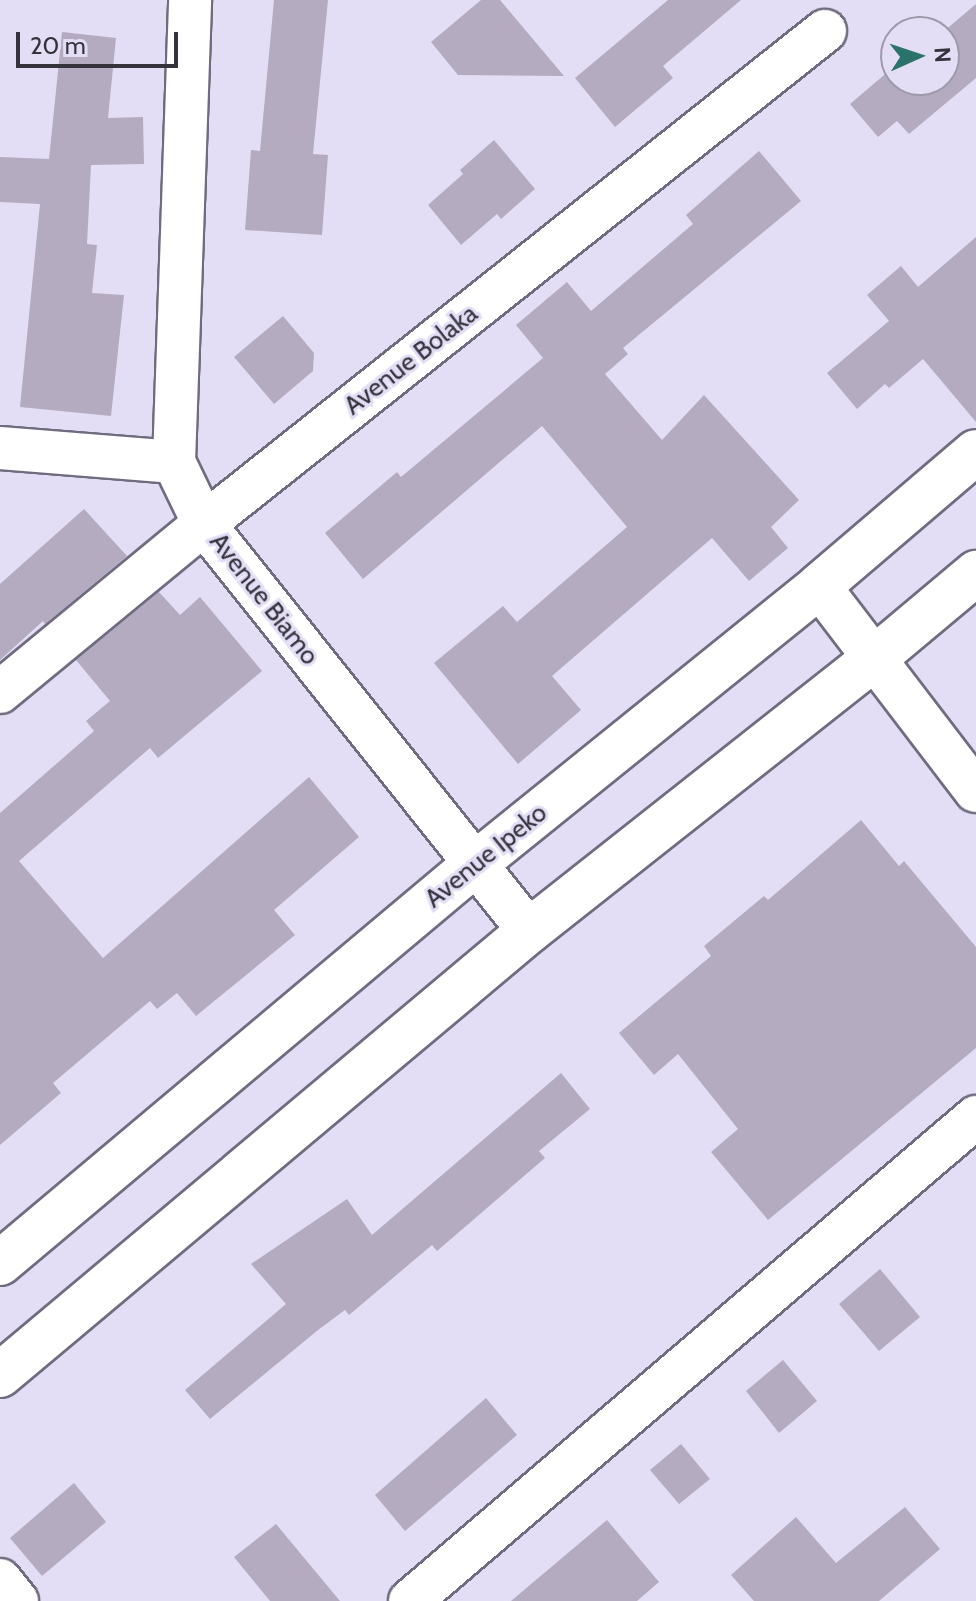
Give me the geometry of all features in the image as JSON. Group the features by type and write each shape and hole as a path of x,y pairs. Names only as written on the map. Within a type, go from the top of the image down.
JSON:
{"street":[{"path":"0,448 174,462 190,0"},
{"name":"Avenue Bolaka","path":"0,692 204,524 825,31"},
{"name":"Avenue Ipeko","path":"0,1263 475,864 819,586 976,452"},
{"name":"Avenue Biamo","path":"174,462 204,524 529,931"},
{"path":"0,1375 529,931 876,657 976,573"},
{"path":"819,586 976,791"},
{"path":"410,1601 976,1117"},
{"path":"0,1580 17,1601"}],"building":[{"path":"274,0 328,0 313,154 328,155 322,235 245,230 251,150 260,151"},
{"path":"481,0 500,0 564,76 458,75 431,42"},
{"path":"668,0 741,0 663,66 673,78 615,127 575,78"},
{"path":"976,4 976,78 960,91 960,18"},
{"path":"62,32 116,38 108,118 143,117 144,164 91,165 87,244 97,245 92,293 124,295 111,416 20,407 40,204 0,202 0,157 49,159"},
{"path":"880,78 880,96 954,96 909,134 897,121 878,137 850,104"},
{"path":"494,140 535,189 501,219 497,214 461,245 428,205 463,174 460,170"},
{"path":"759,151 801,201 623,348 628,354 605,374 662,440 704,395 799,500 771,527 788,548 749,581 712,538 552,676 581,710 518,764 434,663 503,606 517,622 627,527 542,426 363,579 325,533 397,472 401,477 543,358 516,325 567,282 591,311 693,224 686,215"},
{"path":"976,237 976,422 923,359 889,388 885,384 857,409 827,373 889,321 867,295 901,266 918,287"},
{"path":"283,316 314,353 313,371 274,404 234,357"},
{"path":"84,509 127,556 45,624 43,621 0,660 0,584"},
{"path":"159,592 180,615 200,597 262,671 158,758 150,748 19,861 103,958 309,777 359,837 274,910 295,935 196,1016 177,993 157,1009 150,1001 53,1083 61,1093 0,1145 0,813 94,731 86,721 110,701 76,660"},
{"path":"861,820 899,866 904,861 976,947 976,1048 768,1220 711,1152 738,1129 678,1054 654,1075 619,1033 711,956 704,946 764,896 768,900"},
{"path":"561,1073 590,1109 539,1151 545,1158 437,1251 432,1245 349,1315 345,1310 318,1330 210,1419 185,1390 286,1304 251,1264 347,1199 372,1235"},
{"path":"880,1269 920,1317 879,1351 839,1304"},
{"path":"783,1360 817,1401 779,1433 746,1391"},
{"path":"486,1398 517,1435 405,1531 375,1495"},
{"path":"681,1444 710,1479 679,1504 650,1470"},
{"path":"74,1483 106,1522 42,1576 10,1538"},
{"path":"905,1507 940,1549 879,1601 754,1601 731,1575 796,1517 836,1563"},
{"path":"607,1520 659,1582 637,1601 511,1601"},
{"path":"276,1524 340,1601 270,1601 234,1557"}]}
